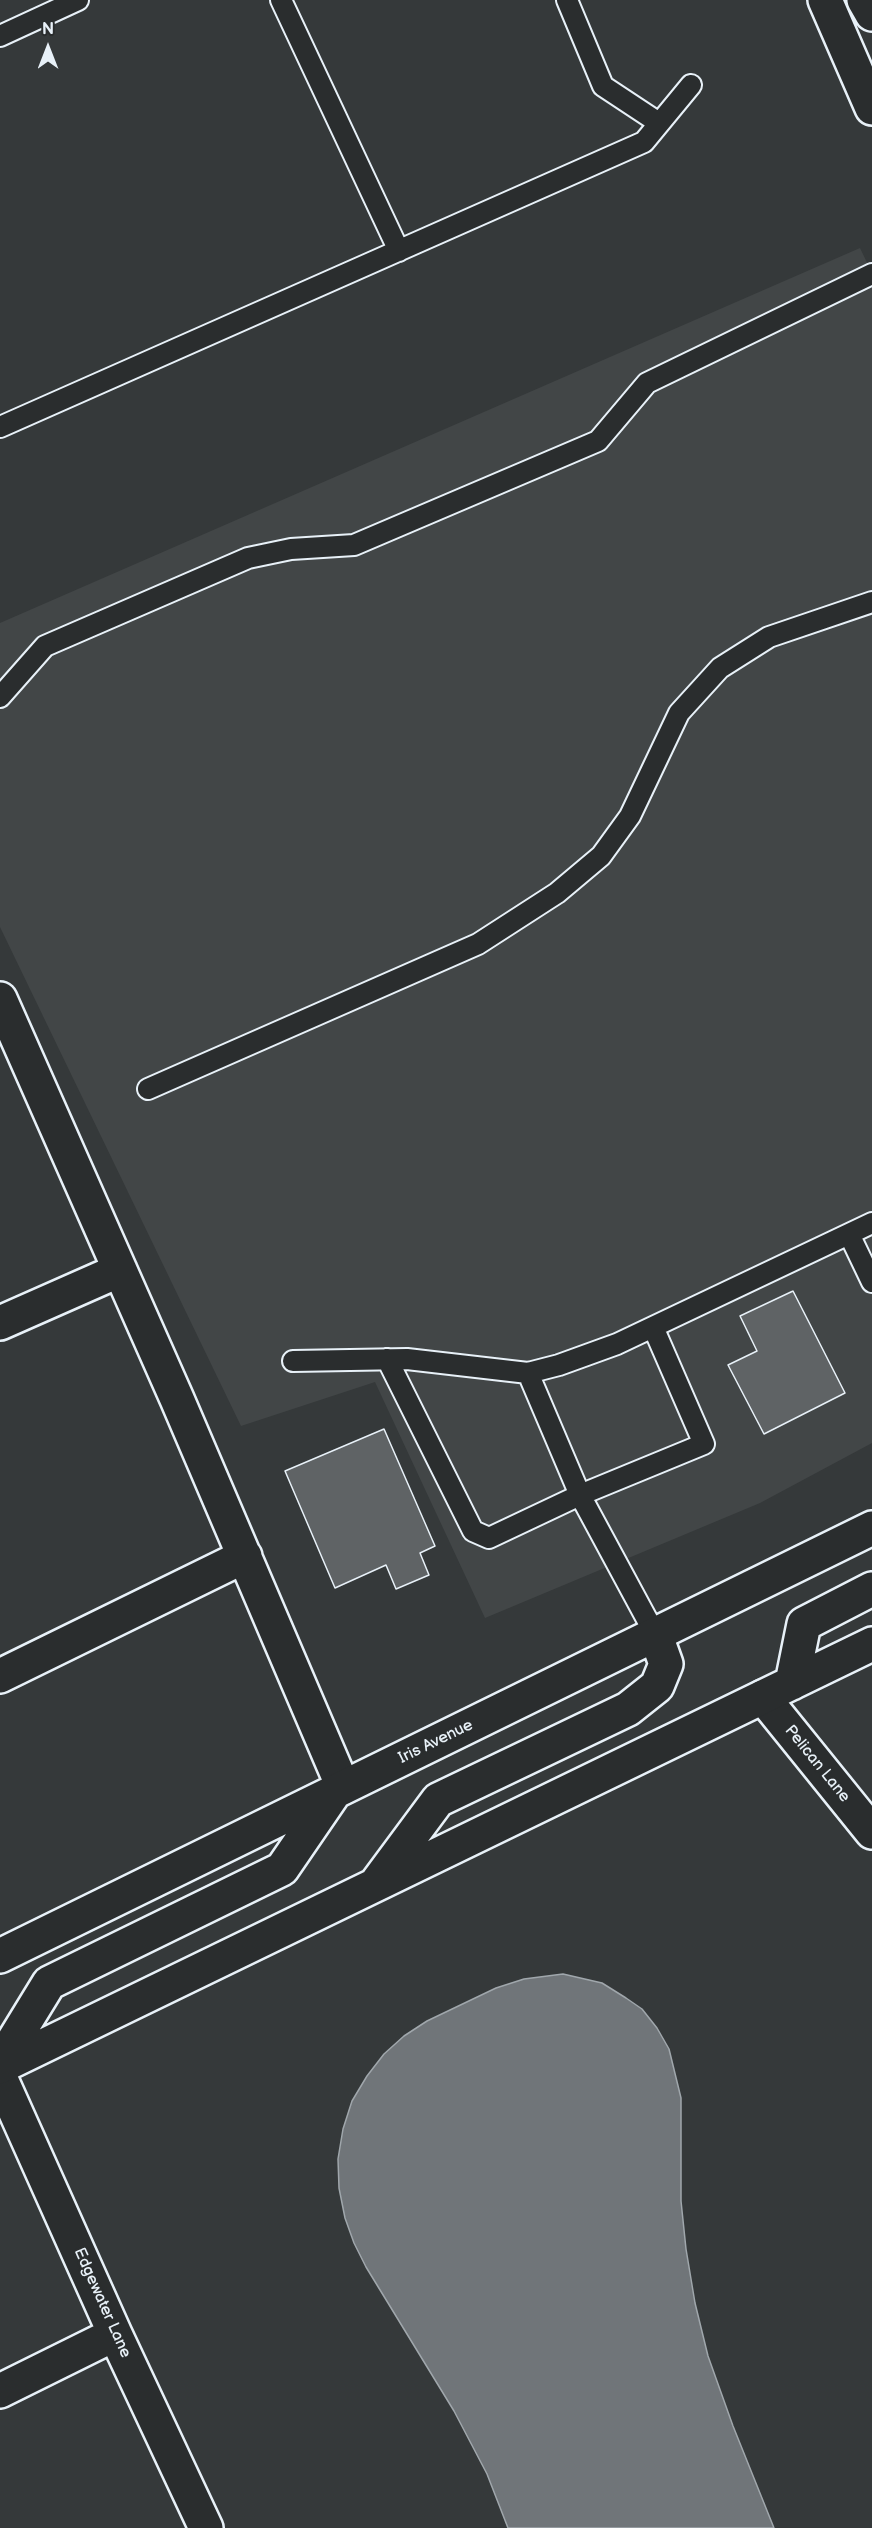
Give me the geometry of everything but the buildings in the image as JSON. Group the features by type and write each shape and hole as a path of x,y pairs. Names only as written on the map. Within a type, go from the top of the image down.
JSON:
{"main road":[{"path":"825,0 872,108"},
{"path":"864,0 872,14"},
{"path":"0,999 244,1556 339,1789 282,1869 49,1983 0,2065"},
{"path":"0,1323 120,1270"},
{"name":"Iris Avenue","path":"0,1956 872,1528"},
{"path":"0,1676 244,1556"},
{"path":"792,1683 804,1624 872,1588"},
{"path":"375,1885 438,1800 628,1709 657,1686 666,1664 656,1636"},
{"path":"0,2065 872,1644"},
{"name":"Pelican Lane","path":"763,1697 872,1832"},
{"name":"Edgewater Lane","path":"0,2077 115,2334 206,2528"},
{"path":"0,2391 115,2334"}],"lane":[{"path":"0,36 78,0"},
{"path":"280,0 399,251"},
{"path":"567,0 603,86 659,123"},
{"path":"0,427 644,142 691,85"},
{"path":"0,697 45,646 248,558 291,549 354,545 598,441 647,383 872,274"},
{"path":"148,1089 478,944 557,893 601,856 630,816 679,713 720,668 770,637 872,602"},
{"path":"292,1361 387,1359 443,1361 528,1373 559,1365 617,1344 872,1223"},
{"path":"849,1234 872,1282"},
{"path":"387,1359 473,1531 489,1538 580,1495 704,1444 653,1327"},
{"path":"528,1373 580,1495 656,1636"}],"shaded area":[{"path":"860,248 872,273 872,1443 760,1503 485,1618 375,1382 241,1426 0,927 0,623"},
{"path":"563,1974 602,1983 642,2009 657,2028 669,2049 681,2098 681,2201 695,2303 708,2356 774,2528 508,2528 487,2474 454,2411 366,2267 354,2243 345,2218 339,2188 338,2159 343,2129 352,2101 384,2054 404,2036 427,2021 496,1988 524,1979"}]}
